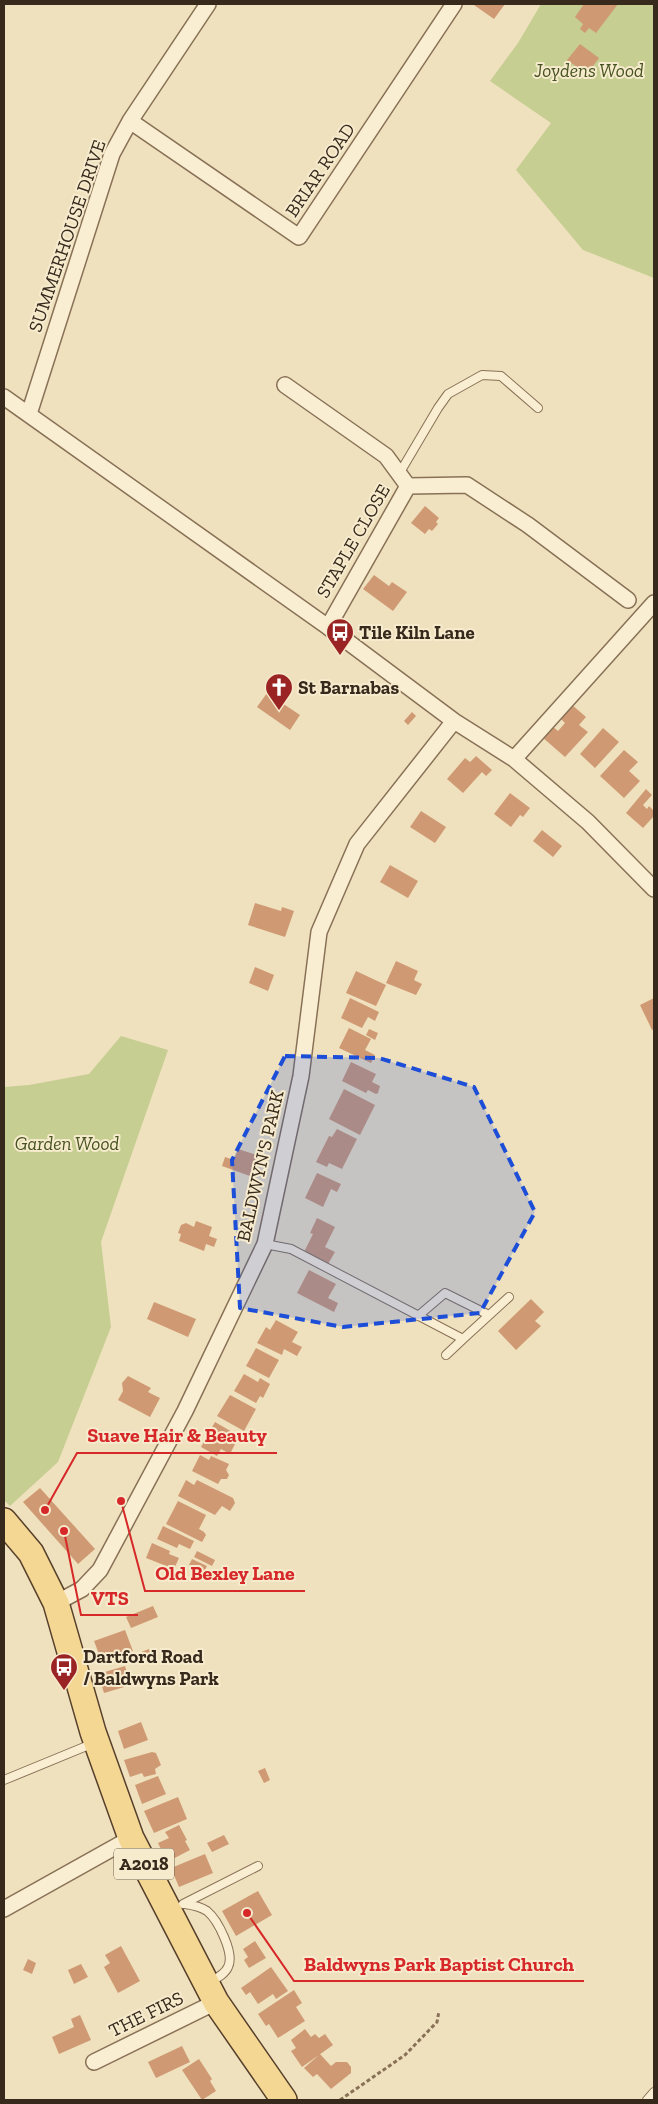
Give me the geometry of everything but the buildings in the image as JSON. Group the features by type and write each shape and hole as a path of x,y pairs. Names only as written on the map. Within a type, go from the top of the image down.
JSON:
{"main road":[{"name":"A2018","path":"4,1521 31,1553 56,1603 96,1742 131,1838 176,1908 211,1993 284,2100"}],"street":[{"name":"SUMMERHOUSE DRIVE","path":"29,414 112,154 130,121 208,4"},
{"name":"BRIAR ROAD","path":"130,121 299,237 454,4"},
{"path":"286,385 386,456 404,480"},
{"path":"4,397 328,627 454,721 514,759 588,822 654,889"},
{"name":"STAPLE CLOSE","path":"328,627 404,480 468,485 528,524 628,600"},
{"path":"514,759 654,603"},
{"name":"BALDWYN'S PARK","path":"56,1603 82,1589 100,1570 185,1411 265,1244 301,1076 319,932 357,844 454,721"},
{"path":"4,1909 131,1838"},
{"name":"THE FIRS","path":"94,2062 211,1993"}],"lane":[{"path":"404,480 438,408 448,394 482,375 501,376 538,408"},
{"path":"265,1244 291,1249 463,1339"},
{"path":"418,1316 445,1292 490,1315"},
{"path":"446,1355 508,1297"},
{"path":"4,1780 96,1742"},
{"path":"176,1908 258,1866"},
{"path":"176,1908 207,1912 219,1929 230,1954 229,1966 211,1993"},
{"path":"646,2100 654,2092"}],"path":[{"path":"340,2100 406,2055 437,2022 439,2011"}],"highlighted area":[{"path":"285,1056 379,1058 474,1087 535,1212 480,1313 343,1327 240,1308 232,1160"}],"green space":[{"name":"Joydens Wood","path":"541,4 654,4 654,278 583,250 516,170 551,123 490,81 518,43"},
{"name":"Garden Wood","path":"121,1036 168,1050 101,1242 111,1327 58,1462 10,1506 4,1500 4,1087 29,1085 89,1074"}],"place":[{"name":"Tile Kiln Lane","path":"340,656"},
{"name":"St Barnabas","path":"279,711"},
{"name":"Old Bexley Lane","path":"121,1501"},
{"name":"Suave Hair & Beauty","path":"45,1510"},
{"name":"VTS","path":"64,1531"},
{"name":"Dartford Road / Baldwyns Park","path":"64,1691"},
{"name":"Baldwyns Park Baptist Church","path":"247,1913"}]}
